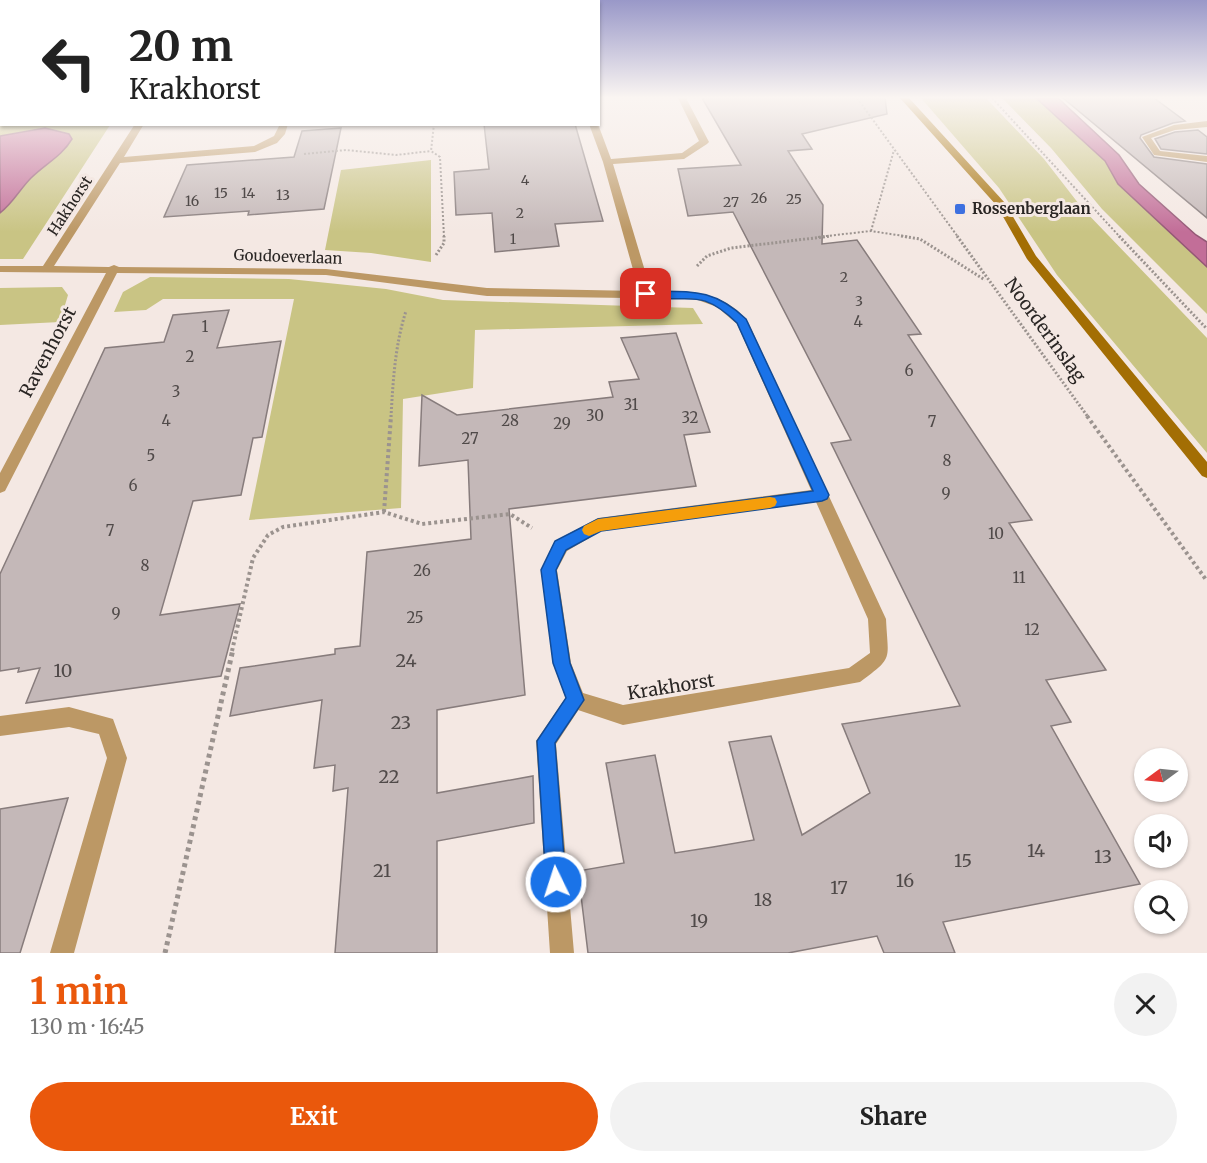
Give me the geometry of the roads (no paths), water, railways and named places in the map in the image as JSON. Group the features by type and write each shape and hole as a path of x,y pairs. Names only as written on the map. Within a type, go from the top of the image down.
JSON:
{"main road":[{"name":"Noorderinslag","path":"944,142 1001,205 1031,257 1207,472"}],"street":[{"name":"Hakhorst","path":"47,269 129,142"},
{"path":"118,160 255,149 274,142"},
{"path":"600,142 646,294"},
{"path":"608,162 684,156 703,142"},
{"path":"1150,142 1157,153 1207,159"},
{"name":"Goudoeverlaan","path":"0,269 114,268 326,272 488,292 646,294"},
{"name":"Ravenhorst","path":"0,487 114,268"},
{"name":"Krakhorst","path":"576,700 623,715 853,676 879,657 877,620 742,322 713,299 695,295 646,294"},
{"path":"0,455 16,453"},
{"path":"561,953 546,741 576,700 562,663 549,570 561,546 598,525 822,495"},
{"path":"0,726 69,717 106,726 117,758 62,953"}],"place":[{"name":"Rossenberglaan","path":"960,209"}]}
